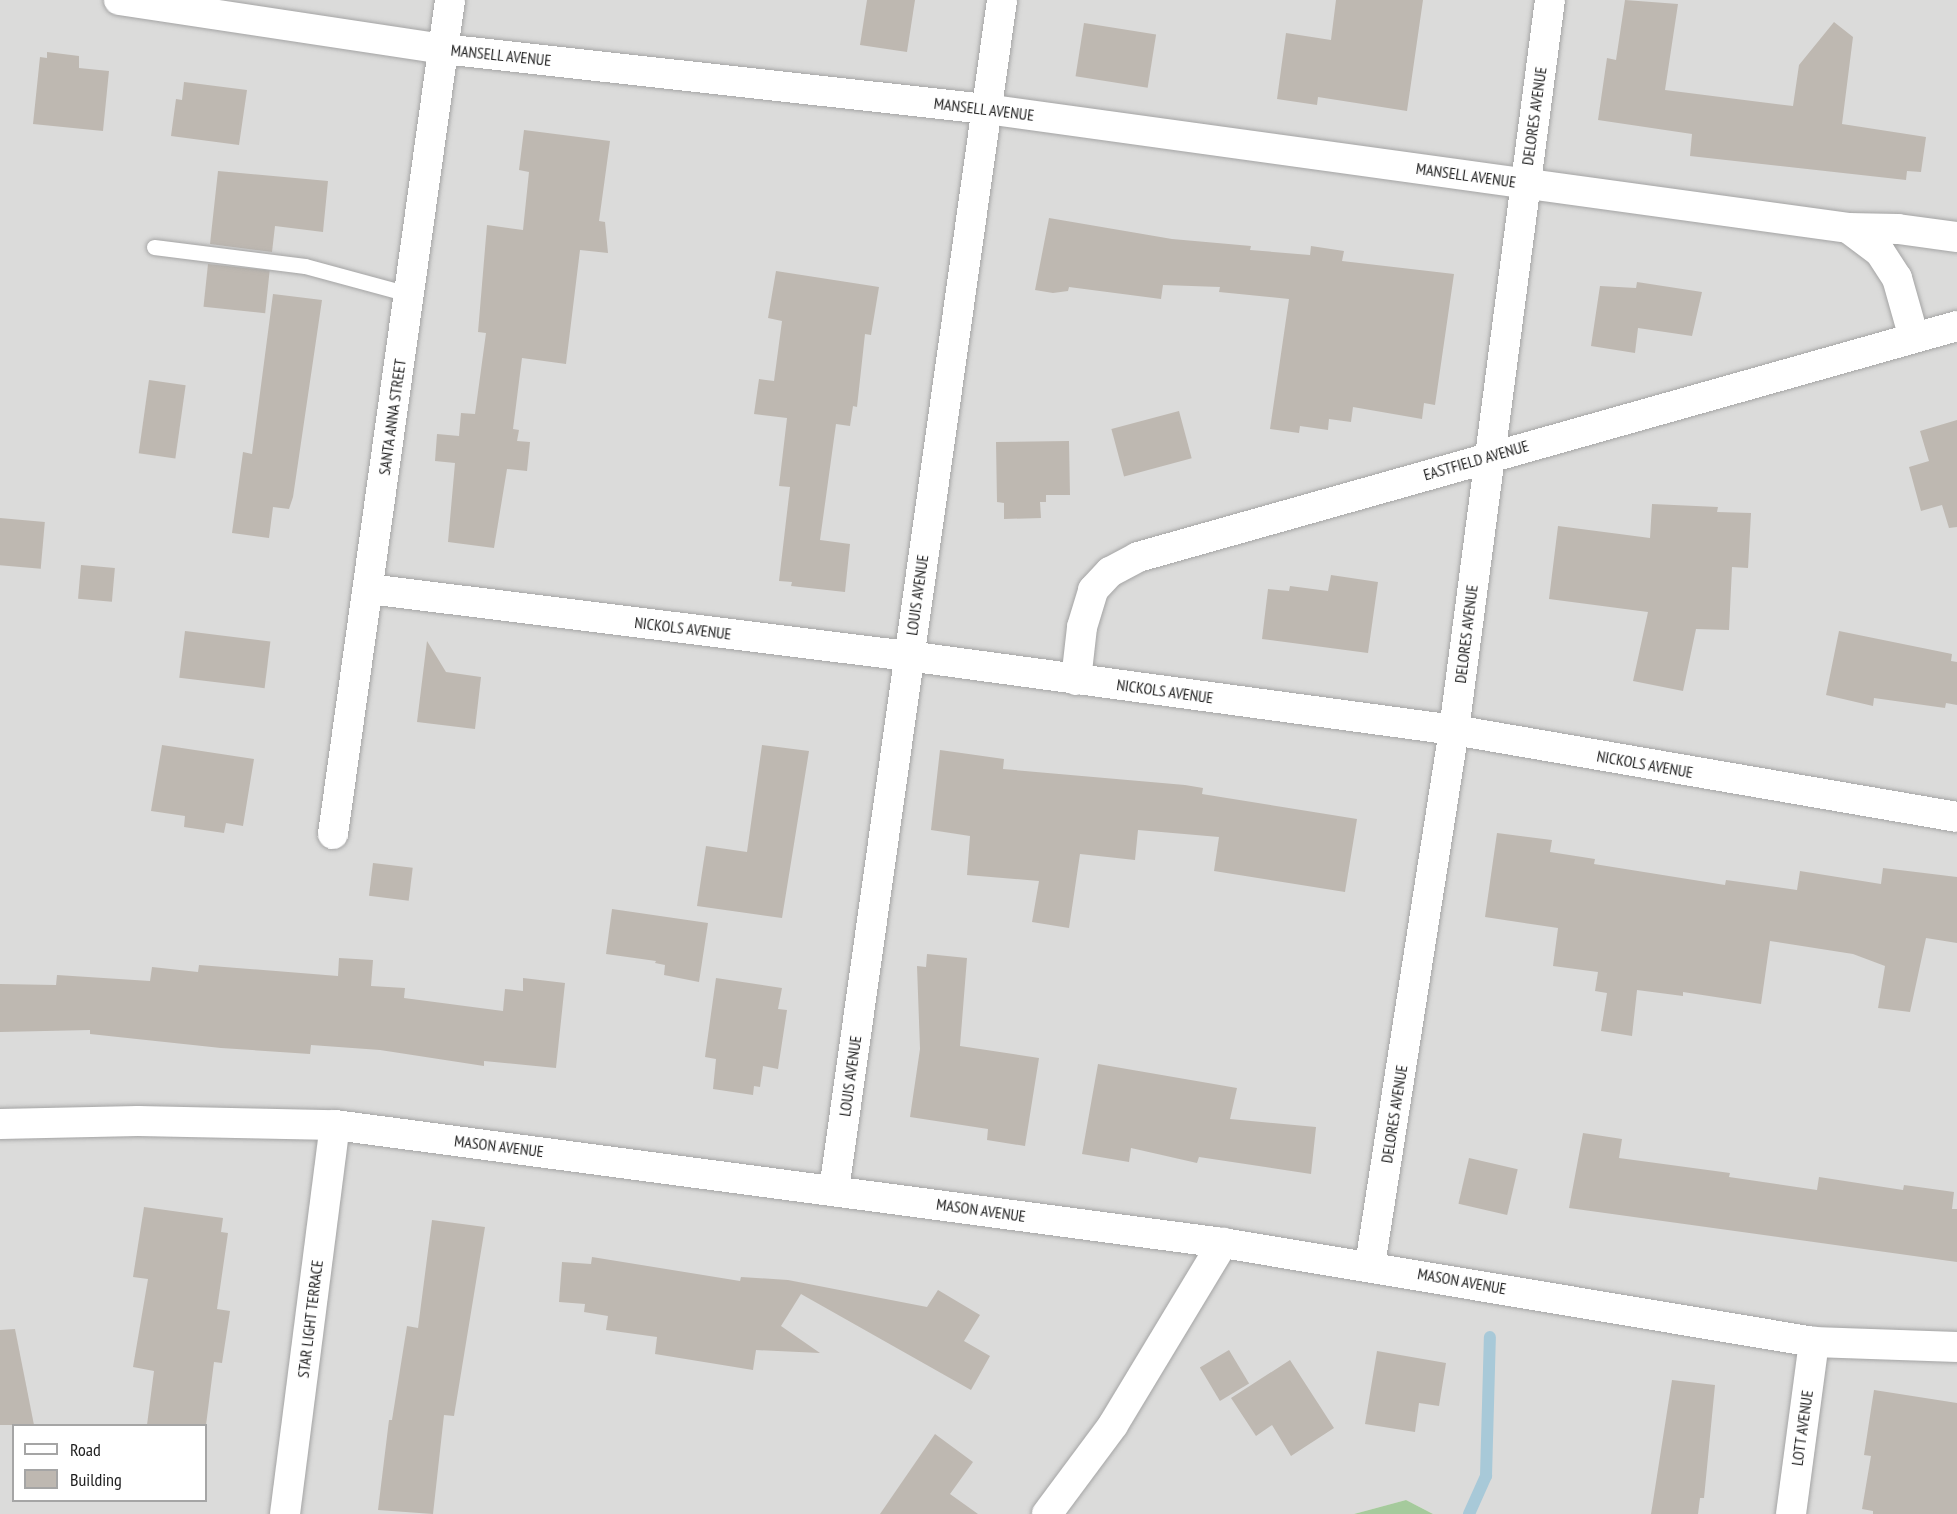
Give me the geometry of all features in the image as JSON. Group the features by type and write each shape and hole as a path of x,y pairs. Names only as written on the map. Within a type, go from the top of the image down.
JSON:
{"street":[{"name":"MANSELL AVENUE","path":"119,0 443,49 986,109 1848,228 1898,229 1957,237"},
{"name":"SANTA ANNA STREET","path":"333,834 450,0"},
{"name":"LOUIS AVENUE","path":"834,1190 1002,0"},
{"name":"DELORES AVENUE","path":"1370,1265 1454,730 1488,457 1550,0"},
{"name":"MANSELL AVENUE","path":"1848,228 1880,252 1897,278 1914,338"},
{"name":"EASTFIELD AVENUE","path":"1076,680 1082,627 1093,590 1110,572 1138,557 1957,326"},
{"name":"NICKOLS AVENUE","path":"369,589 908,656 1454,730 1957,818"},
{"name":"MASON AVENUE","path":"0,1124 138,1121 335,1125 1223,1243 1370,1265 1814,1342 1957,1347"},
{"name":"STAR LIGHT TERRACE","path":"285,1514 335,1125"},
{"path":"1047,1514 1113,1425 1223,1243"},
{"name":"LOTT AVENUE","path":"1791,1514 1814,1342"}],"lane":[{"path":"154,247 305,266 409,294"}],"shaded area":[{"path":"0,0 1957,0 1957,1514 1433,1514 1406,1500 1354,1514 0,1514"}],"green space":[{"path":"1406,1500 1433,1514 1354,1514"}],"building":[{"path":"867,0 915,0 907,52 860,45"},
{"path":"1336,0 1423,0 1407,111 1318,97 1317,105 1277,99 1286,33 1331,40"},
{"path":"1625,0 1678,4 1665,90 1793,106 1799,65 1834,22 1853,37 1842,124 1926,137 1921,172 1907,171 1906,180 1690,156 1692,134 1598,120 1607,58 1616,60"},
{"path":"1084,23 1156,34 1148,88 1076,76"},
{"path":"47,52 79,56 79,68 109,71 103,131 33,124 40,57 47,58"},
{"path":"184,82 247,90 239,145 171,136 176,99 182,100"},
{"path":"524,130 610,141 599,221 605,222 608,253 580,250 566,364 522,358 513,429 519,430 517,441 530,442 527,471 507,469 494,548 448,542 455,463 435,461 437,434 459,436 461,413 475,414 486,333 478,332 487,225 523,230 529,172 519,170"},
{"path":"218,171 328,181 323,232 275,226 272,252 210,244"},
{"path":"1049,218 1172,239 1251,246 1250,250 1310,255 1311,246 1344,251 1342,261 1454,274 1435,405 1424,403 1422,419 1353,407 1351,422 1329,419 1328,430 1300,426 1299,433 1270,429 1289,299 1219,292 1220,287 1163,285 1161,299 1069,287 1068,291 1053,293 1035,290"},
{"path":"208,264 270,270 265,313 204,307"},
{"path":"776,271 879,287 871,335 865,334 857,407 853,406 850,426 836,424 820,540 850,544 845,592 791,586 792,582 779,581 790,487 779,486 787,418 754,414 759,379 774,381 782,321 768,318"},
{"path":"1637,282 1702,292 1692,336 1638,328 1635,353 1591,346 1600,286 1636,288"},
{"path":"273,294 322,300 293,497 289,509 273,507 269,538 232,533 243,452 252,454"},
{"path":"149,380 186,385 175,458 139,453"},
{"path":"1179,411 1192,458 1124,476 1111,429"},
{"path":"1957,420 1957,527 1949,528 1942,505 1921,511 1909,467 1929,461 1920,431"},
{"path":"1069,441 1070,495 1046,495 1046,502 1040,502 1041,518 1004,519 1004,503 997,502 996,442"},
{"path":"1652,504 1718,507 1717,512 1751,513 1748,568 1732,567 1729,630 1696,629 1683,691 1633,681 1648,612 1549,599 1558,526 1650,538"},
{"path":"0,518 45,522 41,569 0,565"},
{"path":"81,565 115,568 112,602 78,599"},
{"path":"1331,575 1378,582 1368,653 1262,639 1268,589 1289,591 1290,586 1328,591"},
{"path":"185,631 270,641 265,688 179,678"},
{"path":"1839,631 1952,654 1951,661 1957,662 1957,705 1946,703 1945,708 1874,698 1873,706 1826,695"},
{"path":"427,641 446,672 481,677 475,729 417,722"},
{"path":"162,745 254,759 243,826 226,823 224,833 184,827 185,816 151,811"},
{"path":"762,745 809,751 782,918 697,906 706,846 747,852"},
{"path":"940,750 1004,759 1003,769 1185,785 1203,788 1202,794 1357,819 1345,892 1214,871 1219,837 1138,830 1135,860 1080,854 1069,928 1032,922 1039,881 967,875 970,836 931,830"},
{"path":"1497,833 1552,840 1550,852 1595,859 1594,864 1725,885 1726,880 1797,890 1800,871 1881,884 1883,868 1957,877 1957,943 1926,938 1910,1012 1878,1008 1885,966 1853,954 1770,941 1761,1004 1683,992 1683,996 1637,990 1632,1036 1601,1031 1607,993 1595,991 1598,972 1553,966 1558,928 1485,917"},
{"path":"373,863 413,868 409,901 369,896"},
{"path":"612,909 708,923 699,982 664,975 665,965 655,963 656,961 606,954"},
{"path":"927,954 967,958 960,1046 1039,1058 1025,1146 987,1140 988,1129 910,1117 920,1049 917,966 926,967"},
{"path":"339,958 373,960 371,986 405,988 404,998 503,1011 505,989 523,991 523,978 565,983 556,1068 484,1061 484,1066 380,1050 311,1045 310,1054 221,1048 90,1034 90,1030 0,1032 0,984 56,985 57,975 150,981 152,967 198,972 199,965 338,976"},
{"path":"716,978 782,988 778,1009 787,1010 778,1069 763,1066 760,1087 754,1086 753,1095 713,1089 716,1059 705,1057"},
{"path":"1098,1064 1237,1088 1230,1119 1316,1127 1311,1174 1199,1157 1197,1163 1131,1148 1129,1162 1082,1154"},
{"path":"1583,1133 1622,1139 1619,1158 1730,1173 1729,1177 1817,1190 1819,1177 1903,1190 1904,1185 1954,1192 1952,1209 1957,1209 1957,1262 1569,1208"},
{"path":"1469,1158 1518,1169 1507,1215 1458,1204"},
{"path":"144,1207 223,1218 221,1232 228,1233 217,1309 230,1311 222,1363 214,1362 206,1424 147,1424 154,1371 133,1367 148,1279 133,1277"},
{"path":"432,1220 485,1227 454,1416 444,1415 433,1514 378,1510 389,1420 392,1420 407,1326 418,1328"},
{"path":"592,1257 740,1281 741,1277 788,1280 927,1307 938,1290 980,1315 964,1341 990,1356 971,1390 801,1294 781,1326 820,1353 756,1350 753,1370 655,1354 657,1337 606,1330 608,1316 584,1312 585,1304 559,1302 562,1262 591,1264"},
{"path":"15,1329 34,1424 0,1425 0,1330"},
{"path":"1229,1350 1249,1383 1220,1401 1200,1368"},
{"path":"1377,1351 1446,1363 1439,1406 1419,1403 1415,1432 1365,1424"},
{"path":"1290,1360 1334,1428 1291,1456 1272,1425 1256,1436 1231,1398"},
{"path":"1672,1380 1715,1385 1704,1498 1700,1498 1698,1514 1651,1514"},
{"path":"1874,1390 1957,1403 1957,1514 1873,1514 1873,1511 1862,1509 1871,1456 1864,1455"},
{"path":"935,1434 973,1462 950,1494 978,1514 880,1514"}],"waterway":[{"path":"1469,1514 1486,1476 1490,1337"}]}
